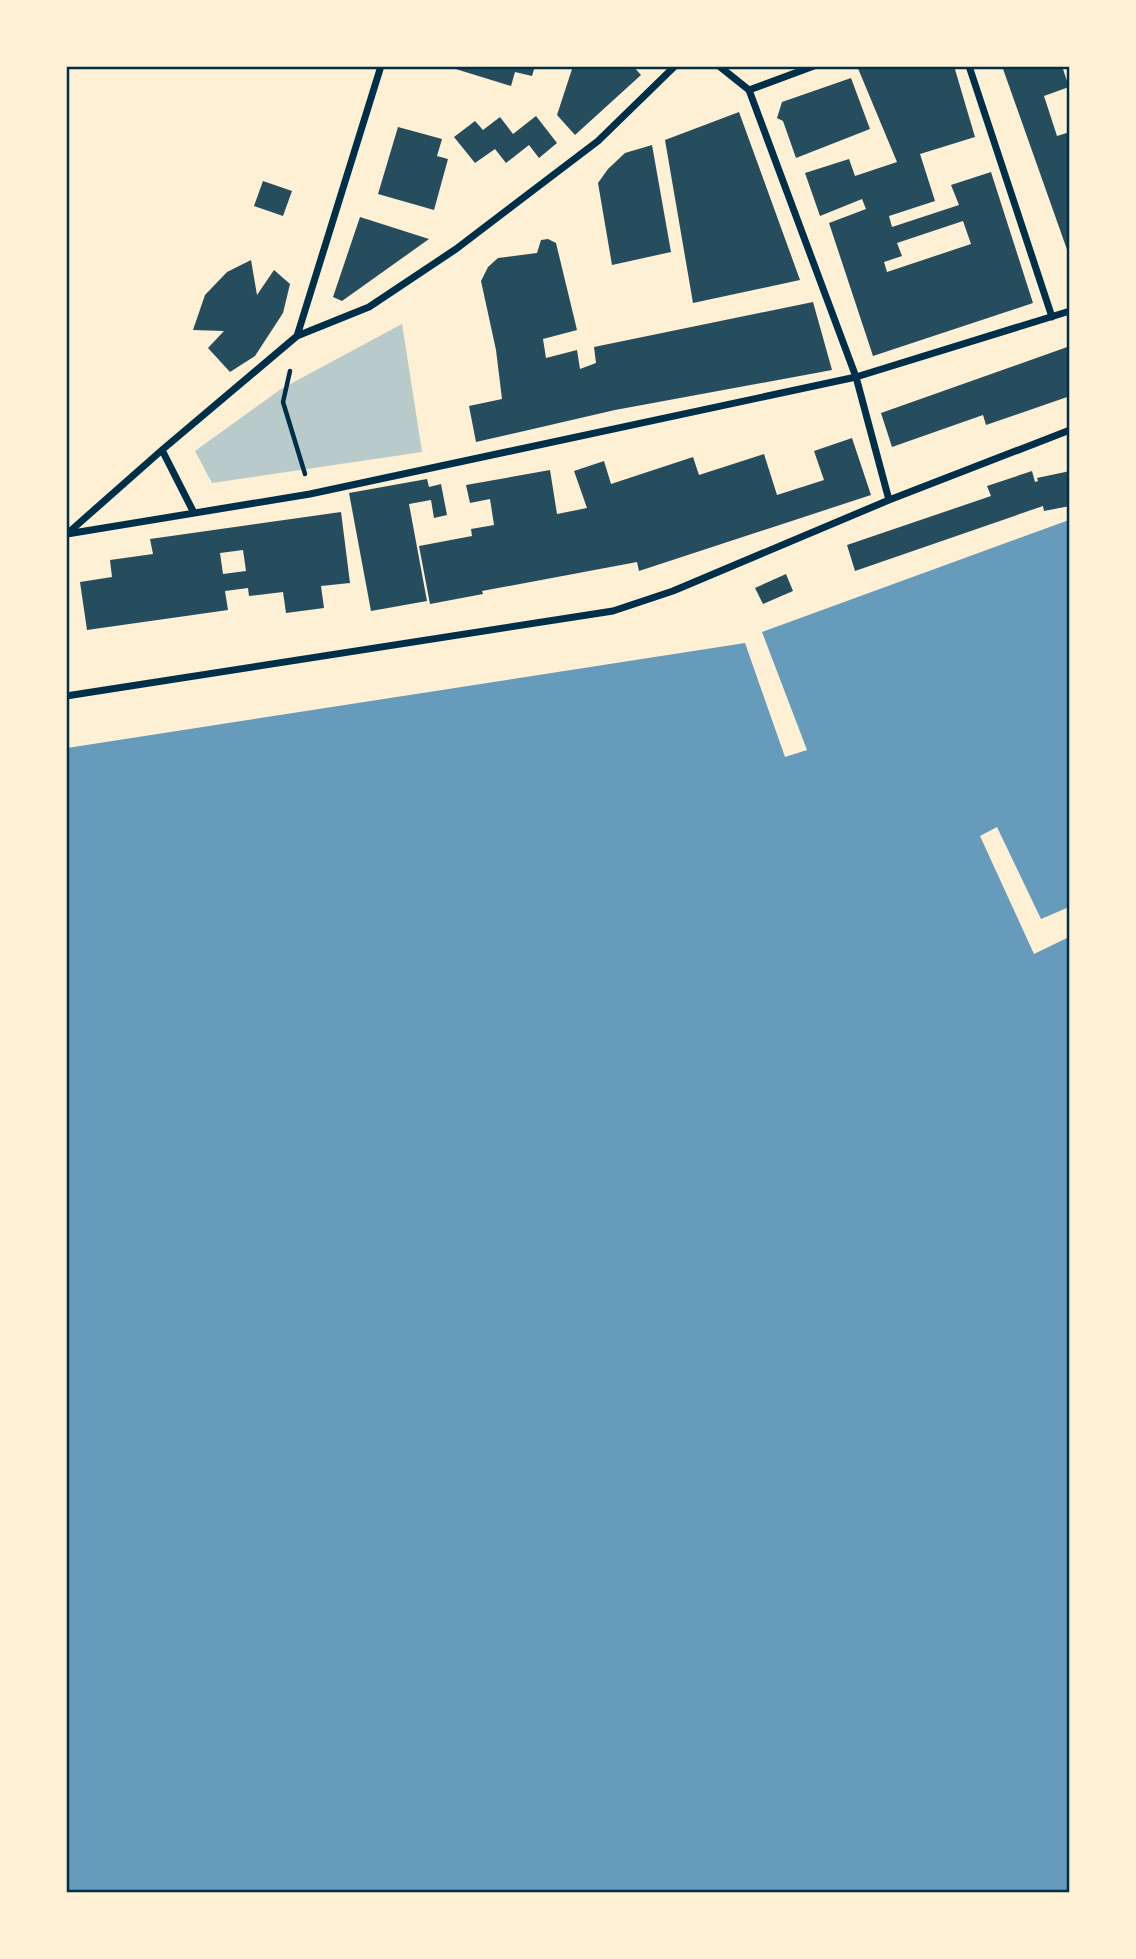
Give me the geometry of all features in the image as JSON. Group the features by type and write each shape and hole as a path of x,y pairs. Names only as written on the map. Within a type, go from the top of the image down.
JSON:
{"street":[{"path":"297,336 381,66"},
{"path":"67,535 162,450 297,336 369,307 456,249 597,141 675,66"},
{"path":"719,66 749,90 856,377 889,500"},
{"path":"749,90 814,66"},
{"path":"970,66 1052,317"},
{"path":"67,535 310,494 856,377 1069,311"},
{"path":"66,696 613,611 673,591 889,500 1069,430"},
{"path":"162,450 194,513"}],"path":[{"path":"297,336 283,402 310,494"}],"shaded area":[{"path":"402,324 422,452 212,483 195,451 281,389"}],"water":[{"path":"1069,520 1069,907 1041,919 997,827 980,836 1034,954 1069,937 1069,1892 67,1892 67,748 745,643 785,757 807,750 762,632"}],"building":[{"path":"446,66 535,66 532,76 515,72 511,86"},
{"path":"573,66 633,66 641,75 575,135 557,115"},
{"path":"857,66 954,66 975,137 920,154 935,201 889,216 892,227 959,205 951,185 991,172 1033,303 873,356 829,223 866,209 862,199 820,216 805,173 849,159 855,176 897,162","holes":["963,221 971,244 887,272 884,262 902,256 897,243"]},
{"path":"1002,66 1062,66 1069,87 1044,96 1057,136 1070,132 1070,258"},
{"path":"851,78 870,129 796,158 783,121 777,118 782,102"},
{"path":"739,112 800,280 693,303 665,140"},
{"path":"536,116 557,143 539,158 529,145 506,163 495,149 475,163 454,137 475,121 483,130 500,117 513,134"},
{"path":"398,127 442,139 437,156 448,159 434,210 378,194"},
{"path":"652,145 671,252 612,265 598,183 625,153"},
{"path":"263,181 292,191 283,216 254,206"},
{"path":"360,217 429,239 342,301 333,297"},
{"path":"548,239 556,243 577,330 543,339 546,358 577,350 580,369 596,363 594,347 813,302 832,370 615,410 476,442 469,406 502,399 496,350 481,281 488,267 498,258 537,253 541,240"},
{"path":"251,260 257,295 274,270 290,284 283,313 255,356 230,372 208,348 224,331 193,330 205,295 227,272"},
{"path":"1070,346 1070,396 986,425 983,415 892,447 881,413"},
{"path":"852,438 871,495 639,571 637,562 482,591 483,594 430,604 419,546 472,536 471,529 494,525 490,499 470,503 466,485 550,470 557,514 587,508 574,471 604,461 611,484 693,457 699,475 764,454 777,495 824,480 814,451"},
{"path":"1032,471 1035,482 1038,481 1037,478 1070,471 1070,506 1044,511 1043,506 855,571 847,545 991,496 987,486"},
{"path":"427,479 429,487 441,484 447,515 434,518 431,500 409,504 427,601 371,611 349,493"},
{"path":"341,512 350,583 321,586 324,608 286,613 283,592 249,596 248,588 225,591 228,610 87,630 80,582 112,577 110,560 153,554 150,539","holes":["243,550 246,571 223,574 220,553"]},
{"path":"786,574 793,591 763,604 755,588"}]}
